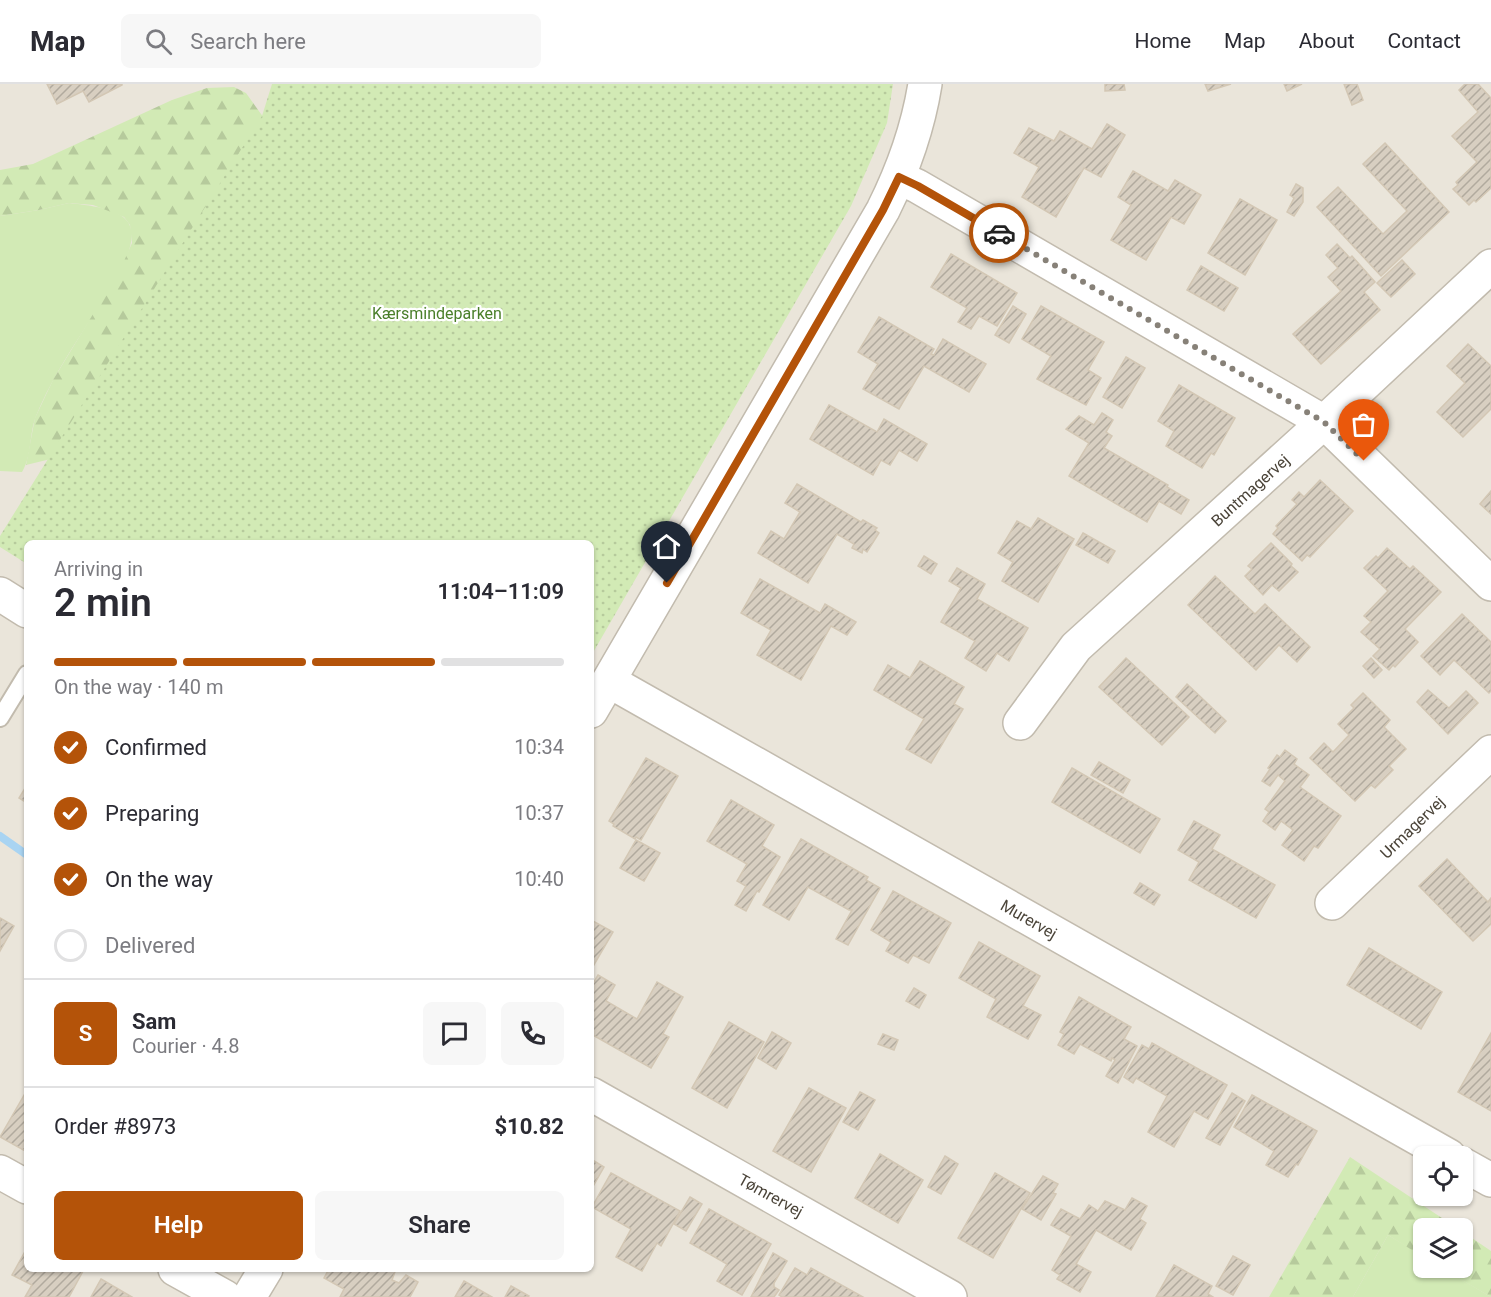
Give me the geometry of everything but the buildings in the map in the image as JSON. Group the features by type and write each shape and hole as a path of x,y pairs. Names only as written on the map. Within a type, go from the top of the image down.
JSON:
{"street":[{"path":"594,706 883,210 899,177 921,111 925,84"},
{"path":"899,177 1324,422 1491,584"},
{"name":"Buntmagervej","path":"1020,723 1076,647 1324,422 1491,266"},
{"path":"0,594 24,609"},
{"name":"Murervej","path":"609,681 1431,1146"},
{"name":"Urmagervej","path":"1332,903 1491,752"},
{"name":"Tømrervej","path":"594,1096 951,1297"},
{"path":"1473,1170 1491,1180"},
{"path":"0,1172 24,1185"},
{"path":"180,1272 225,1297"},
{"path":"249,1297 264,1272"}],"lane":[{"path":"0,718 24,679"}],"shaded area":[{"path":"0,84 1491,84 1491,1297 0,1297"}],"green space":[{"name":"Kærsmindeparken","path":"272,84 893,84 887,123 851,206 594,651 594,540 24,540 24,562 0,547 0,536 262,116"},
{"path":"234,87 246,93 274,132 63,456 26,465 35,418 53,380 121,268 132,243 130,225 124,217 93,205 69,203 0,216 0,170 33,164 172,100 207,88"},
{"path":"69,203 103,208 120,215 130,226 132,237 129,250 108,293 65,360 47,393 36,416 22,472 0,471 0,216"},
{"path":"1350,1157 1413,1199 1413,1206 1424,1206 1442,1218 1413,1218 1413,1251 1388,1235 1353,1297 1269,1297"},
{"path":"1388,1235 1413,1250 1413,1278 1459,1278 1491,1297 1353,1297"},
{"path":"1473,1239 1491,1251 1491,1297 1458,1278 1473,1278"}],"waterway":[{"path":"0,836 24,853"}],"way so far":[{"path":"999,233 1324,422 1364,461"}],"route":[{"path":"667,583 883,210 899,177 999,233"}]}
